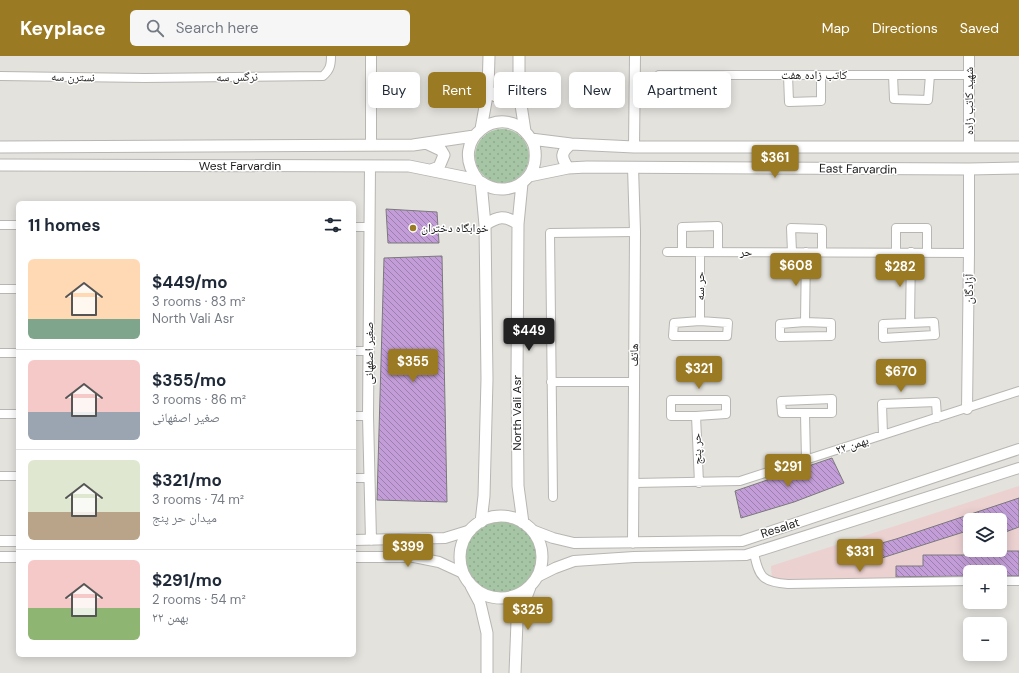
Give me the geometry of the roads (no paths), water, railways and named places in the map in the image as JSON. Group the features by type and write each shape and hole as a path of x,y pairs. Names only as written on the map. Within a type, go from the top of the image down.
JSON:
{"main road":[{"path":"488,56 488,90 478,133 469,149 468,164 479,181 486,186 505,190 514,187 526,179 534,167 536,158 535,148 528,135 522,108"},
{"path":"518,56 518,72"},
{"path":"488,90 494,96"},
{"path":"478,133 489,124 499,122 513,124 528,135"},
{"name":"West Farvardin","path":"0,147 413,145 478,133"},
{"name":"East Farvardin","path":"528,135 571,144 634,147 1019,147"},
{"path":"426,143 441,150 444,155 443,161 439,167 431,170"},
{"path":"568,168 563,160 562,154 571,144"},
{"path":"150,147 151,165"},
{"name":"West Farvardin","path":"0,165 409,166 479,181"},
{"name":"East Farvardin","path":"526,179 568,168 633,166 969,170 1019,168"},
{"name":"North Vali Asr","path":"523,523 518,486 518,224 526,179"},
{"path":"479,181 485,225 487,379 484,496 481,522"},
{"path":"485,225 492,220 502,217 511,219 518,224"},
{"path":"487,673 487,633 480,603 466,578 460,561 461,550 465,539 471,530 481,522 495,517 510,517 523,523 532,530 539,541 542,553 542,566 538,577 530,587 517,620 514,673"},
{"path":"466,578 479,592 498,598 518,595 530,587"}],"street":[{"name":"نرگس سه","path":"145,78 323,76 328,72 331,65 331,56"},
{"path":"371,56 371,145"},
{"path":"634,147 635,56"},
{"name":"شهید کاتب زاده","path":"969,56 969,146"},
{"name":"کاتب زاده هفت","path":"731,75 969,75"},
{"path":"788,75 789,102 821,101 821,75"},
{"path":"893,75 894,100 928,100 930,75"},
{"name":"نسترن سه","path":"0,76 145,78"},
{"name":"صغیر اصفهانی","path":"370,166 368,416 371,540"},
{"name":"هاتف","path":"633,166 635,232 633,543"},
{"name":"آزادگان","path":"967,409 969,170"},
{"path":"0,225 16,225"},
{"path":"682,252 682,227 718,226 718,252"},
{"path":"356,227 370,227"},
{"path":"792,252 791,228 822,229 822,252"},
{"path":"896,252 896,228 927,228 927,252"},
{"path":"553,497 550,233 635,232"},
{"name":"حر","path":"667,252 969,253"},
{"name":"حر سه","path":"700,252 700,321"},
{"path":"805,322 806,252"},
{"path":"910,323 911,252"},
{"path":"0,289 16,289"},
{"path":"700,321 728,323 727,336 673,336 674,323 700,321"},
{"path":"805,322 831,323 831,336 780,337 780,324 805,322"},
{"path":"934,322 935,335 883,338 883,324 910,323 934,322"},
{"path":"356,351 369,351"},
{"path":"0,353 16,353"},
{"path":"552,382 634,382"},
{"name":"۲۲ بهمن","path":"634,483 699,483 740,481 1019,391"},
{"path":"832,399 832,413 806,414 782,413 781,401 832,399"},
{"path":"670,400 726,400 726,414 696,416 671,416 670,400"},
{"path":"883,435 882,404 936,402 937,418"},
{"path":"0,414 16,414"},
{"path":"806,414 806,460"},
{"path":"356,416 368,416"},
{"name":"حر پنج","path":"696,416 699,483"},
{"name":"Resalat","path":"532,530 553,538 574,542 633,543 742,541 1019,449"},
{"name":"Resalat","path":"538,577 574,561 634,556 746,555 1019,468"},
{"path":"0,476 16,476"},
{"path":"356,478 369,478"},
{"path":"356,540 445,538 471,530"},
{"path":"0,540 16,540"},
{"path":"754,552 757,568 764,578 776,583 963,581"},
{"path":"0,557 16,557"},
{"path":"356,557 414,557 439,562 466,578"},
{"path":"1007,581 1019,581"}],"place":[{"name":"خوابگاه دختران","path":"413,228"}]}
